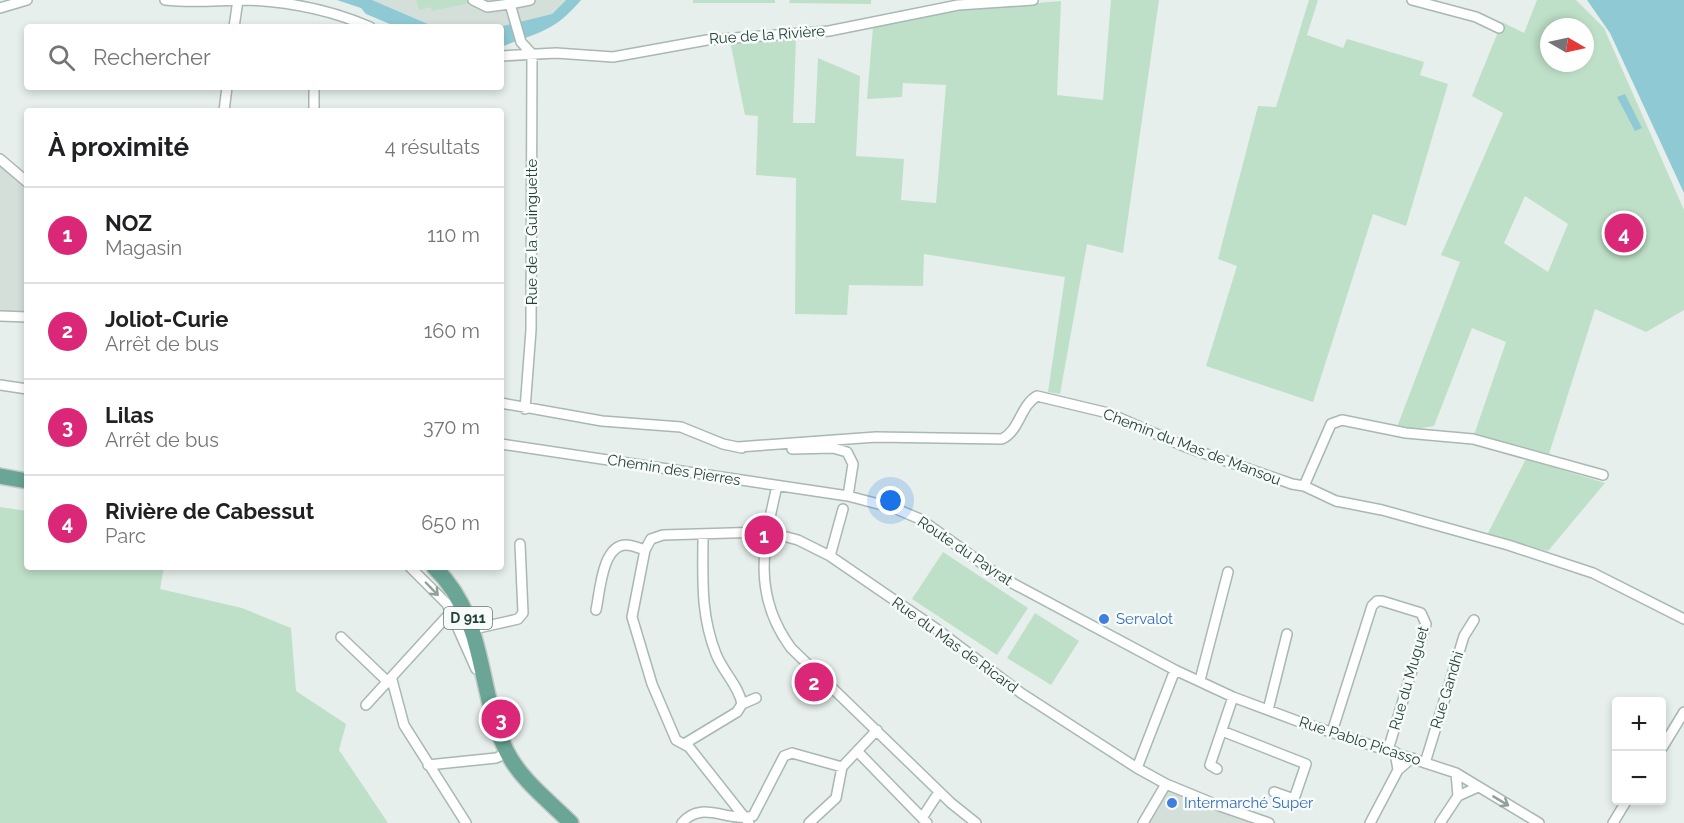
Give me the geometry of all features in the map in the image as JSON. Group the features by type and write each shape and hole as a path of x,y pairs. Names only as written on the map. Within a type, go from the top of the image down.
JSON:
{"main road":[{"path":"0,476 24,480"},
{"name":"D 911","path":"436,570 462,603 474,629 495,722 507,753 528,782 571,823"}],"street":[{"path":"0,8 27,0"},
{"path":"165,0 190,3 238,0 306,3 363,24"},
{"path":"234,24 238,0"},
{"path":"473,0 487,7 530,0"},
{"name":"Rue de la Rivière","path":"504,56 532,54 613,57 707,39 829,31 958,5 1033,0"},
{"path":"1412,0 1476,17 1499,28"},
{"path":"510,4 521,42 532,54"},
{"name":"Rue de la Guinguette","path":"525,409 531,330 532,54"},
{"path":"224,108 227,90"},
{"path":"314,90 314,108"},
{"path":"0,159 24,179"},
{"path":"0,316 24,317"},
{"path":"0,386 24,389"},
{"name":"Chemin du Mas de Mansou","path":"738,447 876,437 1002,439 1012,433 1027,402 1037,396 1108,413 1209,455 1292,484 1304,486 1336,501 1382,510 1508,545 1593,573 1684,619"},
{"path":"504,404 603,421 681,427 723,444 750,451 841,449 852,457 849,492"},
{"path":"1304,486 1331,424 1342,420 1406,433 1473,439 1603,475"},
{"name":"Chemin des Pierres","path":"504,444 777,486 849,492"},
{"path":"777,486 768,532 763,576 767,605 777,630 790,648 939,792 976,823"},
{"name":"Route du Payrat","path":"849,492 920,519 1001,577 1175,670"},
{"path":"830,556 843,509"},
{"name":"Rue du Mas de Ricard","path":"645,550 651,539 663,535 768,532 798,540 830,556 938,630 1021,693 1137,768 1166,784 1269,823"},
{"path":"702,534 704,616 717,656 740,696 742,704"},
{"path":"474,629 518,619 523,613 520,544"},
{"path":"596,610 607,556 614,549 625,544 645,550 633,617 652,684 676,740 684,744 747,821"},
{"path":"413,570 447,604 480,678 485,677"},
{"path":"1200,680 1228,572"},
{"name":"Rue du Muguet","path":"1332,732 1372,606 1377,601 1382,601 1421,613 1426,624 1391,751"},
{"path":"366,705 390,682 451,612"},
{"name":"Rue Gandhi","path":"1425,763 1464,636 1474,620"},
{"path":"1268,710 1287,634"},
{"path":"341,637 390,682 404,724 466,823"},
{"path":"1137,768 1175,670"},
{"name":"Rue Pablo Picasso","path":"1175,670 1233,697 1268,710 1456,773 1539,823"},
{"path":"1217,768 1210,765 1233,697"},
{"path":"684,744 737,712 742,704 756,699"},
{"path":"1666,741 1684,712"},
{"path":"809,823 836,798 842,767 877,730"},
{"path":"1222,731 1306,764 1294,799 1274,792"},
{"path":"857,751 924,820 939,792"},
{"path":"1391,751 1398,770"},
{"path":"429,765 496,758 507,753"},
{"path":"682,823 688,815 700,812 747,821 753,816 784,756 792,753 842,767"},
{"path":"1370,823 1398,770 1412,758"},
{"path":"1456,773 1458,796"},
{"path":"1143,823 1166,784"},
{"path":"1440,823 1458,796 1478,787"},
{"path":"1613,823 1624,805"}],"shaded area":[{"path":"372,0 566,0 552,14 504,26 428,24"},
{"path":"0,165 24,185 24,313 0,311"},
{"path":"1170,788 1260,823 1149,823"}],"green space":[{"path":"416,0 469,0 470,3 432,11 431,7 419,10"},
{"path":"693,0 775,0 775,3 693,3"},
{"path":"790,0 871,0 871,4 789,3"},
{"path":"1111,0 1159,0 1123,253 1087,244 1060,394 1048,392 1065,277 924,254 923,286 849,285 847,315 795,314 796,178 756,175 758,116 745,115 730,41 796,38 793,123 815,123 818,58 860,76 856,156 904,159 901,200 936,203 946,85 903,83 902,97 867,99 873,26 965,9 1061,1 1057,95 1103,100"},
{"path":"1309,0 1318,0 1307,35 1343,48 1347,39 1424,62 1420,75 1448,84 1406,226 1373,214 1313,402 1206,366 1237,266 1218,259 1258,106 1276,107"},
{"path":"1537,0 1576,0 1594,18 1604,28 1684,210 1684,310 1646,332 1595,309 1549,454 1474,435 1506,342 1472,328 1434,426 1410,430 1397,427 1460,262 1441,255 1503,113 1472,96 1502,22 1524,33","holes":["1525,196 1568,224 1548,272 1504,243"]},
{"path":"1526,459 1605,483 1548,551 1486,537"},
{"path":"0,507 24,511 24,570 163,570 160,589 242,608 291,628 296,691 346,724 339,750 388,823 0,823"},
{"path":"943,552 1028,608 997,655 912,599"},
{"path":"1035,613 1079,641 1051,685 1007,658"}],"water":[{"path":"337,0 372,0 428,24 390,24 366,14 361,8"},
{"path":"566,0 581,0 553,25 504,46 504,26 552,14"},
{"path":"1587,0 1684,0 1684,193 1610,33"},
{"path":"1625,94 1642,128 1635,131 1617,97"}],"place":[{"name":"Rivière de Cabessut","path":"1624,233"},
{"name":"NOZ","path":"764,535"},
{"name":"Servalot","path":"1104,619"},
{"name":"Joliot-Curie","path":"814,682"},
{"name":"Lilas","path":"501,719"},
{"name":"Intermarché Super","path":"1172,803"}]}
